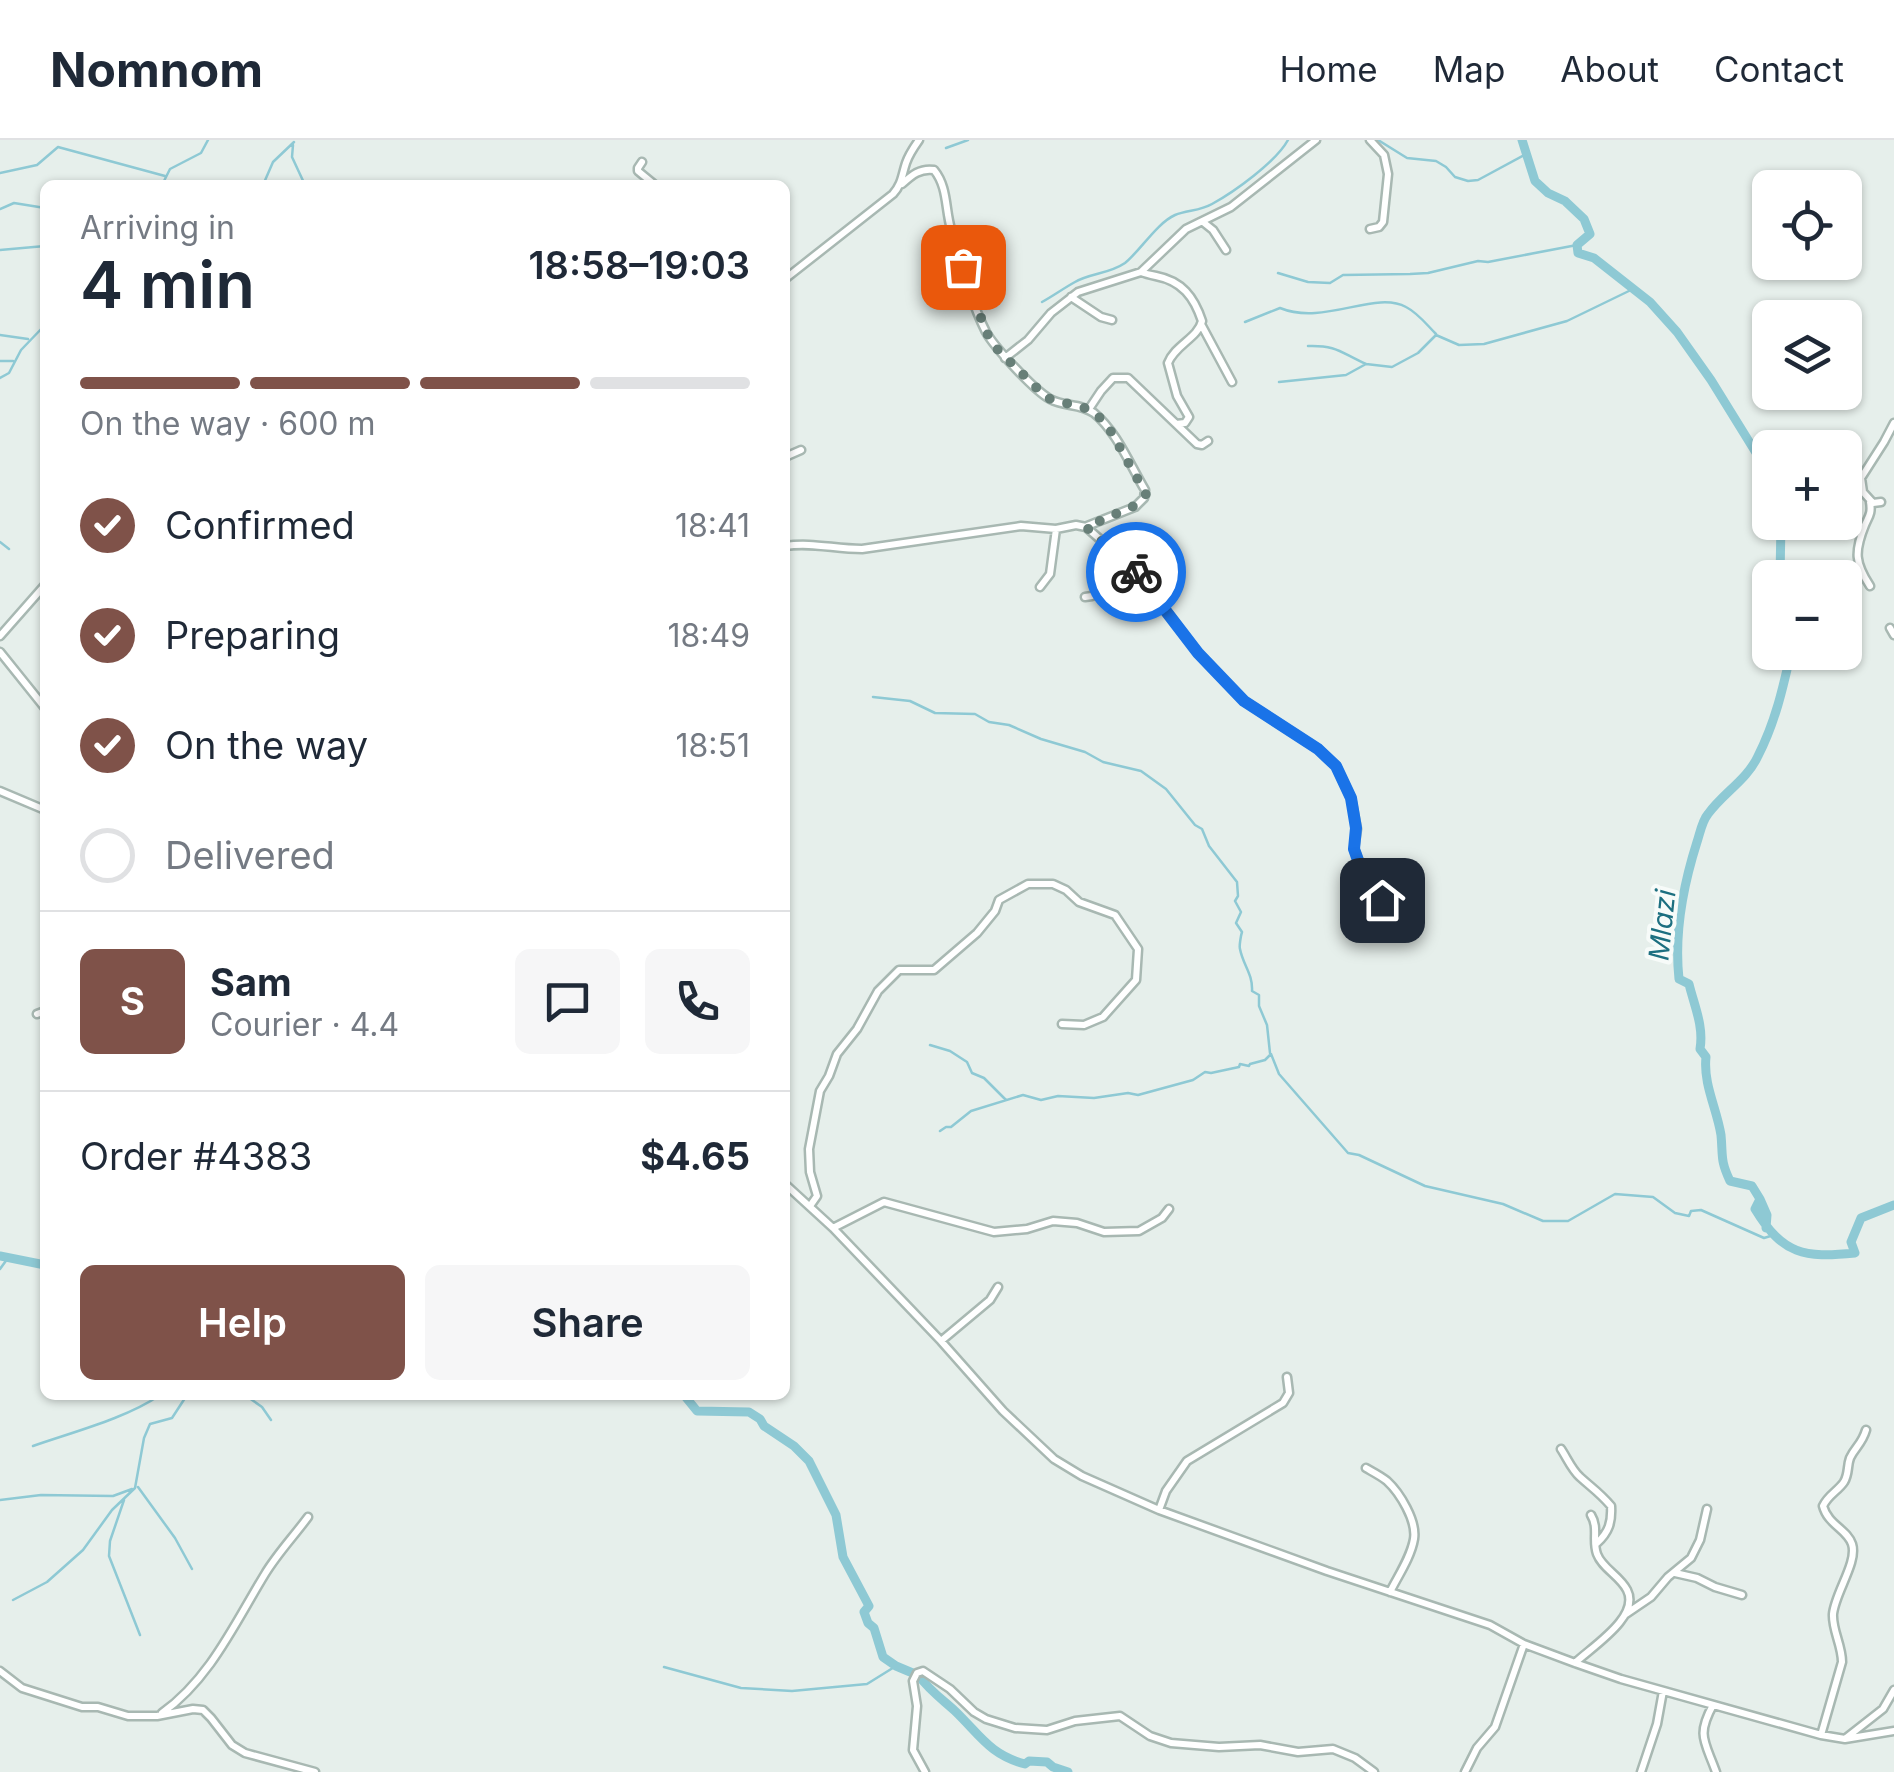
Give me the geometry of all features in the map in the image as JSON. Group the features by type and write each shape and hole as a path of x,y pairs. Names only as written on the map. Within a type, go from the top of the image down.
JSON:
{"street":[{"path":"902,184 910,152 919,140"},
{"path":"1005,358 1071,297 1094,285 1141,272 1186,228 1218,215 1244,198 1316,140"},
{"path":"1370,229 1383,222 1388,178 1384,155 1373,142"},
{"path":"642,162 638,171 650,180"},
{"path":"790,275 914,174 934,170 941,178 950,227 986,332 1005,358 1047,398 1088,409 1110,430 1146,494 1134,506 1086,527"},
{"path":"1202,222 1213,230 1226,250"},
{"path":"1141,272 1164,278 1189,292 1232,382"},
{"path":"1071,297 1112,320"},
{"path":"1176,424 1186,423 1188,417 1177,396 1168,362 1178,346 1202,326"},
{"path":"1088,409 1109,382 1124,377 1197,444 1208,441"},
{"path":"1870,586 1857,562 1871,512 1861,475 1894,424"},
{"path":"790,455 801,450"},
{"path":"1869,501 1882,502"},
{"path":"790,545 808,543 862,549 1021,526 1086,527 1135,570 1198,653 1244,701 1318,749 1336,766 1351,798 1356,828 1354,849 1382,900"},
{"path":"1040,587 1050,574 1056,529"},
{"path":"1085,597 1097,592 1104,543"},
{"path":"0,636 40,591"},
{"path":"1,655 40,702"},
{"path":"0,791 40,808"},
{"path":"810,1206 817,1196 809,1149 818,1096 837,1054 857,1030 878,990 900,970 934,970 978,933 1000,900 1028,884 1053,884 1079,902 1111,912 1138,949 1136,980 1103,1017 1084,1024 1062,1024"},
{"path":"790,1188 833,1228 1003,1411 1054,1458 1082,1476 1160,1510 1490,1625 1524,1644 1575,1664 1821,1736 1845,1739 1894,1731"},
{"path":"833,1228 884,1202 994,1232 1046,1221 1076,1223 1104,1232 1139,1232 1170,1209"},
{"path":"940,1341 990,1300 998,1287"},
{"path":"1160,1510 1166,1491 1186,1461 1283,1403 1289,1393 1287,1377"},
{"path":"1821,1736 1842,1662 1834,1609 1853,1546 1829,1520 1823,1506 1826,1498 1844,1482 1849,1460 1866,1430"},
{"path":"1561,1449 1576,1472 1611,1506 1612,1521 1596,1544"},
{"path":"1366,1468 1387,1480 1414,1527 1411,1548 1390,1592"},
{"path":"1575,1664 1691,1558 1707,1510"},
{"path":"1592,1515 1599,1558 1627,1590 1625,1615"},
{"path":"157,1716 181,1700 200,1678 267,1570 308,1517"},
{"path":"1674,1573 1742,1595"},
{"path":"1465,1772 1495,1727 1524,1644"},
{"path":"0,1671 22,1688 66,1703 128,1716 202,1710 232,1745 314,1772"},
{"path":"926,1772 913,1750 917,1706 913,1681 917,1673 924,1671 958,1696 964,1706 986,1719 1015,1728 1039,1731 1075,1721 1120,1716 1150,1736 1171,1743 1260,1745 1298,1752 1333,1749 1374,1772"},
{"path":"1845,1739 1883,1709 1894,1690"},
{"path":"1641,1772 1663,1691"},
{"path":"1713,1705 1702,1733 1716,1772"}],"waterway":[{"path":"164,180 170,169 201,153 208,140"},
{"path":"946,148 968,140"},
{"path":"1042,302 1081,279 1125,263 1168,219 1207,206 1231,192 1264,167 1288,140"},
{"path":"1378,140 1407,158 1436,161 1455,177 1468,181 1478,180 1526,154"},
{"name":"Mlazi","path":"1522,140 1535,181 1584,219 1590,234 1577,245 1578,253 1594,258 1650,302 1711,380 1752,446"},
{"path":"265,180 273,162 294,142"},
{"path":"293,145 292,157 303,180"},
{"path":"0,173 37,165 58,147 165,176"},
{"path":"0,209 14,203 40,207"},
{"path":"1278,273 1308,282 1330,283 1343,275 1428,273 1577,245"},
{"path":"0,250 40,246"},
{"path":"1279,382 1346,375 1366,364 1392,367 1418,353 1436,335 1459,345 1484,344 1567,321 1633,289"},
{"path":"1245,322 1280,308 1314,313 1393,303 1414,312 1436,334"},
{"path":"0,378 9,373 21,350 40,330"},
{"path":"0,335 28,339"},
{"path":"1308,346 1333,348 1366,364"},
{"path":"0,361 13,361"},
{"name":"Mlazi","path":"1780,560 1781,540"},
{"path":"0,542 9,549"},
{"name":"Mlazi","path":"1787,670 1774,718 1758,756 1701,827 1681,910 1679,979 1689,984 1698,1016 1700,1049 1706,1057 1727,1174 1730,1181 1752,1186 1760,1199 1755,1209 1775,1236 1808,1253 1855,1253 1851,1242 1861,1218 1894,1205"},
{"path":"873,697 910,701 935,713 975,714 1085,752 1103,762 1141,771 1166,789 1202,829 1209,846 1237,882 1240,949 1252,991 1259,995 1270,1053"},
{"path":"930,1045 967,1062 972,1073 984,1078 1006,1100"},
{"path":"940,1131 971,1111 1023,1095 1041,1100 1058,1096 1138,1095 1193,1080 1205,1072 1240,1064 1249,1066 1271,1054 1279,1074 1348,1153 1425,1186 1503,1204 1543,1221 1568,1221 1615,1194 1653,1197 1675,1213 1689,1216 1691,1211 1701,1210 1764,1238 1774,1235"},
{"name":"Mlazi","path":"1760,1199 1767,1215 1766,1228"},
{"path":"0,1256 40,1264"},
{"path":"0,1269 8,1258"},
{"path":"33,1446 116,1418 152,1400"},
{"path":"13,1600 47,1582 83,1550 112,1510 135,1488 150,1424 172,1418 184,1400"},
{"path":"252,1400 271,1420"},
{"path":"688,1400 697,1411 749,1412 809,1461 836,1515 843,1557 869,1606 864,1612 883,1657 915,1674"},
{"path":"138,1487 192,1569"},
{"path":"0,1500 41,1495 113,1496 132,1489"},
{"path":"124,1500 109,1556 140,1635"},
{"path":"664,1667 741,1688 792,1691 867,1684 896,1666"},
{"path":"919,1676 1003,1755 1025,1764 1047,1762 1068,1772"}],"way so far":[{"path":"963,267 986,332 998,350 1047,398 1088,409 1110,430 1146,494 1134,506 1086,527 1136,572"}],"route":[{"path":"1136,572 1198,653 1244,701 1318,749 1336,766 1351,798 1357,833 1354,849 1382,900"}]}
